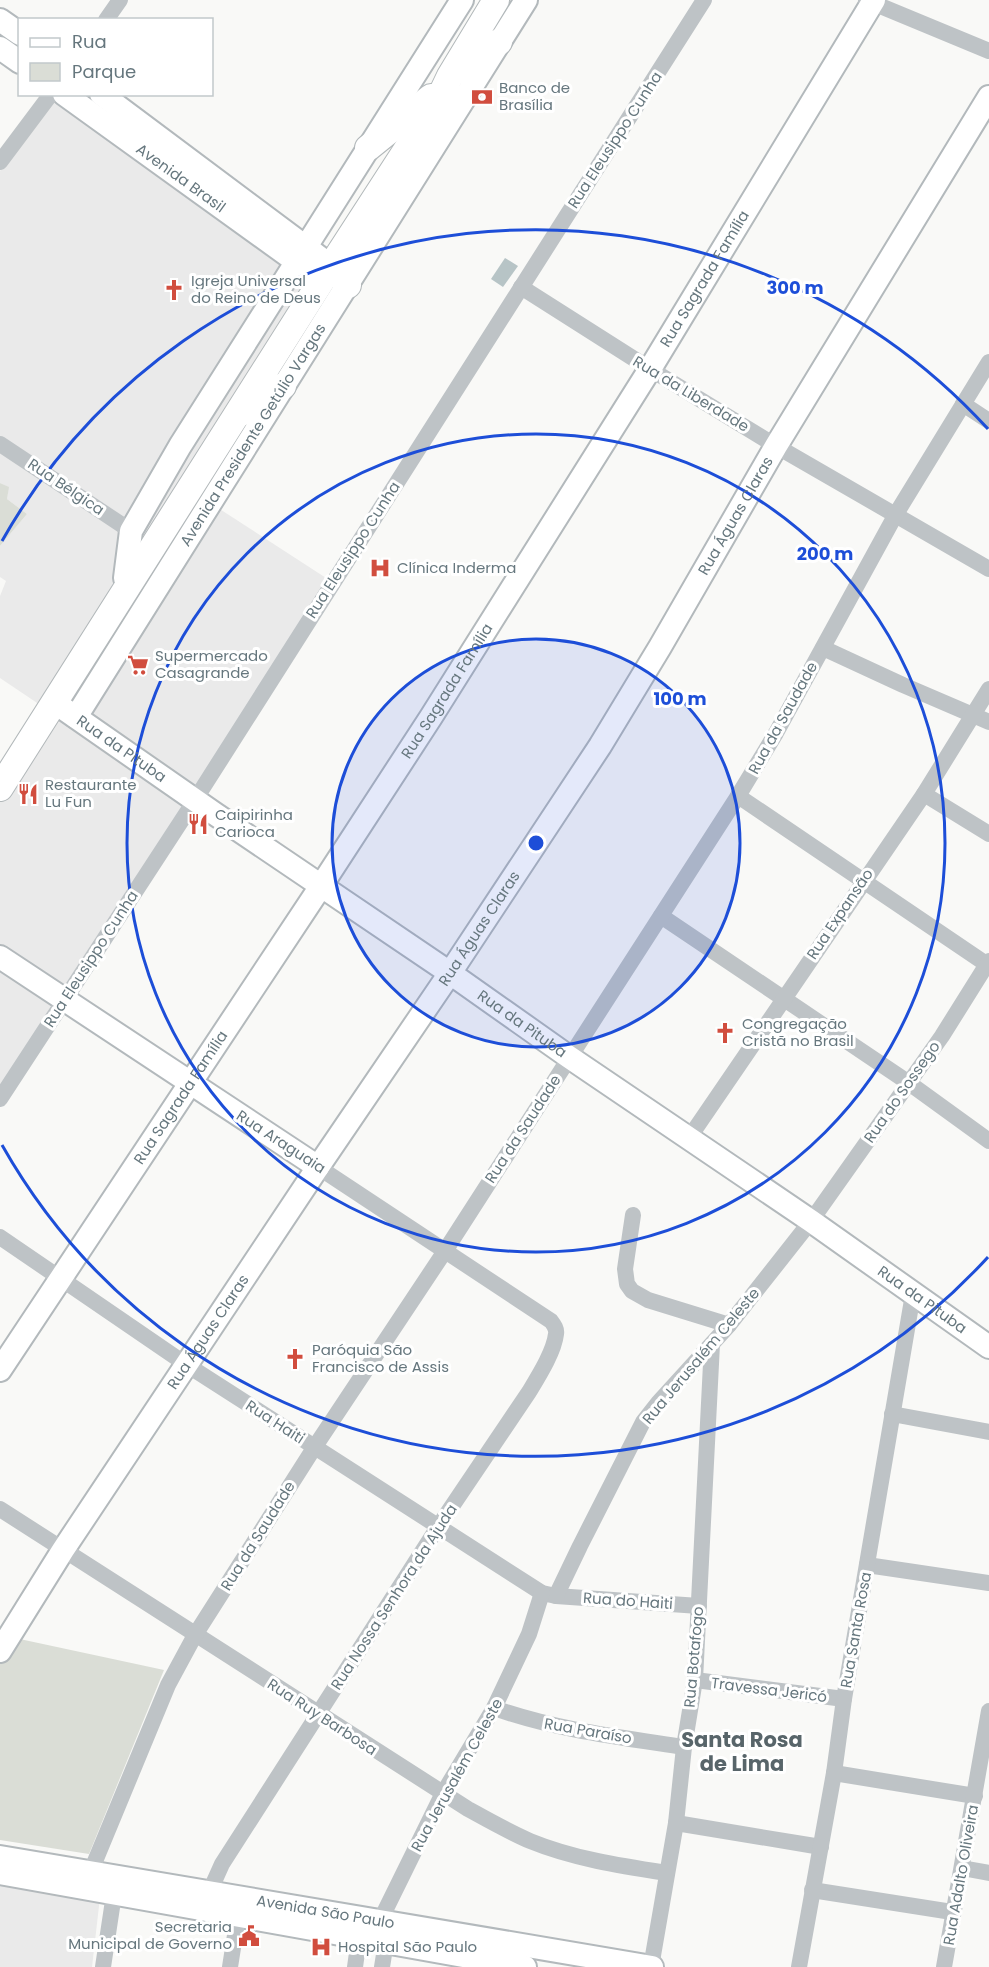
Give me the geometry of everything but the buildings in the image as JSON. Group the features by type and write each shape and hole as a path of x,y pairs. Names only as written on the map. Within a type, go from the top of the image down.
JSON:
{"main road":[{"name":"Avenida Presidente Getúlio Vargas","path":"0,760 23,733 324,271 438,101 450,76 496,0"},
{"path":"450,76 499,42"},
{"name":"Avenida Presidente Getúlio Vargas","path":"0,788 236,416 432,97 450,76"},
{"path":"368,148 432,97"},
{"path":"324,271 348,285"},
{"path":"236,416 283,386"}],"street":[{"path":"107,18 120,0"},
{"name":"Avenida Presidente Getúlio Vargas","path":"125,578 131,531 180,446 462,0"},
{"name":"Avenida Presidente Getúlio Vargas","path":"76,717 525,0"},
{"name":"Rua Eleusippo Cunha","path":"0,1099 195,800 704,0"},
{"path":"871,1 989,51"},
{"name":"Rua Sagrada Família","path":"0,1370 437,707 650,369 871,1"},
{"path":"0,20 18,33"},
{"path":"0,48 18,61"},
{"path":"0,162 50,96"},
{"name":"Avenida Brasil","path":"67,96 301,254"},
{"name":"Avenida Brasil","path":"104,96 301,254"},
{"name":"Rua Águas Claras","path":"0,1651 63,1550 600,746 776,446 989,97"},
{"path":"301,254 324,271"},
{"name":"Rua da Liberdade","path":"521,287 776,446 989,569"},
{"name":"Rua da Saudade","path":"90,1871 168,1685 195,1635 738,796 823,648 896,514 989,362"},
{"path":"963,404 989,420"},
{"name":"Rua Bélgica","path":"0,444 131,531"},
{"path":"823,648 903,686 989,722"},
{"name":"Rua Expansão","path":"689,1138 924,794 989,689"},
{"name":"Rua da Pituba","path":"54,702 811,1221 989,1347"},
{"path":"924,794 989,834"},
{"path":"738,796 988,964"},
{"path":"661,916 909,1083 989,1141"},
{"name":"Rua Araguaia","path":"0,957 551,1321 556,1331"},
{"name":"Rua do Sossego","path":"811,1221 942,1036 988,964"},
{"path":"633,1215 625,1269 627,1284 632,1291 648,1300 729,1325"},
{"name":"Rua Jerusalém Celeste","path":"382,1967 383,1932 442,1795 494,1708 549,1594 580,1545 644,1422 658,1403 729,1325 811,1221"},
{"name":"Rua Haiti","path":"0,1237 187,1365 314,1448 549,1594"},
{"name":"Rua Santa Rosa","path":"799,1967 834,1773 844,1699 912,1294"},
{"name":"Rua Nossa Senhora da Ajuda","path":"209,1893 222,1864 438,1527 529,1392 540,1374 556,1331"},
{"name":"Rua Botafogo","path":"651,1967 676,1823 684,1747 695,1680 712,1344"},
{"path":"892,1414 989,1432"},
{"name":"Rua Ruy Barbosa","path":"0,1509 442,1795 530,1841 553,1849 600,1862 667,1873"},
{"path":"867,1565 989,1583"},
{"name":"Rua do Haiti","path":"549,1594 699,1606"},
{"name":"Travessa Jericó","path":"695,1680 844,1699"},
{"name":"Rua Paraíso","path":"494,1708 541,1724 570,1730 684,1747"},
{"name":"Rua Adalto Oliveira","path":"944,1967 989,1711"},
{"path":"834,1773 975,1796"},
{"path":"676,1823 821,1847"},
{"name":"Avenida São Paulo","path":"0,1857 209,1893 383,1932 651,1967"},
{"path":"962,1868 989,1873"},
{"name":"Avenida São Paulo","path":"0,1873 358,1938 383,1932 476,1963 525,1967"},
{"path":"812,1890 952,1912"},
{"path":"103,1967 114,1894"},
{"path":"230,1967 238,1916"},
{"path":"355,1967 358,1938"}],"shaded area":[{"path":"57,96 324,272 195,493 340,587 0,1092 0,772 58,717 0,678 0,596 6,581 0,577 0,546 27,514 7,499 8,487 0,483 0,171"},
{"path":"505,258 518,266 503,287 491,279"},
{"path":"0,1865 102,1880 92,1967 0,1967"}],"green space":[{"path":"0,483 9,487 7,499 27,514 0,546"},
{"path":"15,1638 164,1670 89,1854 0,1840 0,1664"}],"place":[{"name":"Banco de Brasília","path":"482,97"},
{"name":"Igreja Universal do Reino de Deus","path":"174,290"},
{"name":"Clínica Inderma","path":"380,568"},
{"name":"Supermercado Casagrande","path":"138,665"},
{"name":"Restaurante Lu Fun","path":"28,794"},
{"name":"Caipirinha Carioca","path":"198,824"},
{"name":"Congregação Cristã no Brasil","path":"725,1033"},
{"name":"Paróquia São Francisco de Assis","path":"295,1359"},
{"name":"Secretaria Municipal de Governo","path":"249,1936"},
{"name":"Hospital São Paulo","path":"321,1947"}],"district":[{"name":"Santa Rosa de Lima","path":"742,1752"}]}
